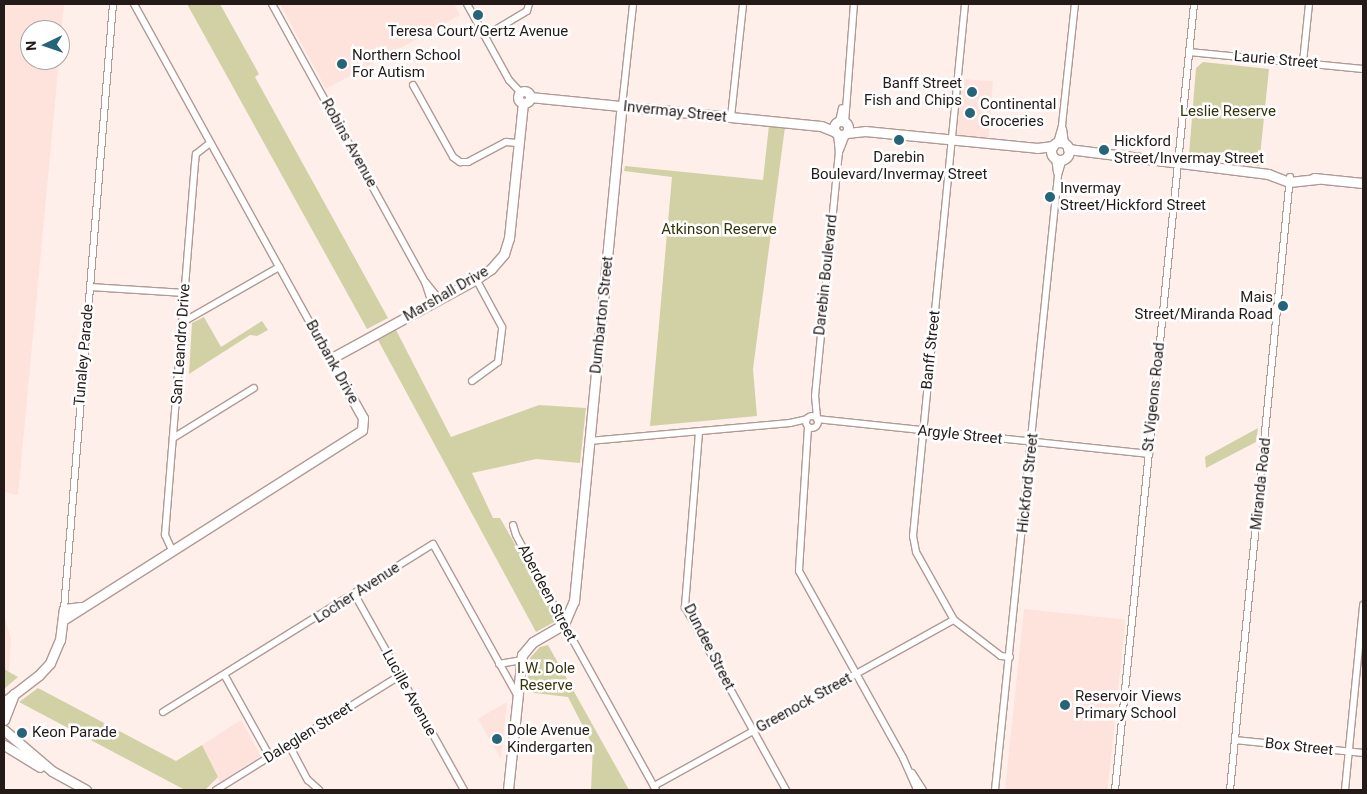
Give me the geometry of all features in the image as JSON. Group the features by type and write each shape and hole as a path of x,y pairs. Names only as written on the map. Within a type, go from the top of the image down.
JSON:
{"street":[{"name":"Tunaley Parade","path":"4,702 19,688 39,675 50,663 59,644 63,620 113,4"},
{"name":"Burbank Drive","path":"63,620 362,430 363,418 134,4"},
{"name":"Robins Avenue","path":"272,4 435,301"},
{"path":"467,4 509,80 520,92 518,99 526,100"},
{"path":"485,36 527,11 529,4"},
{"name":"Dumbarton Street","path":"564,624 574,601 633,4"},
{"path":"731,117 743,4"},
{"name":"Darebin Boulevard","path":"854,4 799,571 907,766 923,790"},
{"name":"Banff Street","path":"965,4 913,536 916,552 954,620 1001,656 1010,657"},
{"name":"Hickford Street","path":"995,790 1032,443 1074,4"},
{"name":"St Vigeons Road","path":"1115,790 1194,4"},
{"path":"1303,62 1309,4"},
{"name":"Laurie Street","path":"1189,52 1363,69"},
{"path":"413,85 453,157 460,162 468,162 506,142 517,143"},
{"name":"Invermay Street","path":"526,100 622,106 952,139 1268,174 1290,180"},
{"name":"Marshall Drive","path":"330,359 476,279 491,269 504,254 509,238 517,143 526,100"},
{"name":"San Leandro Drive","path":"172,550 165,535 196,154 210,143"},
{"path":"1290,180 1317,179 1363,183"},
{"name":"Miranda Road","path":"1230,790 1290,180"},
{"path":"183,322 279,267"},
{"path":"472,381 498,362 502,326 476,279"},
{"path":"90,287 185,293"},
{"path":"173,438 254,388"},
{"name":"Darebin Boulevard","path":"808,417 815,396"},
{"path":"808,417 814,424"},
{"path":"808,417 814,424"},
{"name":"Argyle Street","path":"790,423 808,417"},
{"name":"Argyle Street","path":"589,441 790,423 814,424 832,422 1149,454"},
{"name":"Dundee Street","path":"699,432 685,607 786,790"},
{"name":"Aberdeen Street","path":"513,525 516,535 564,624 655,788"},
{"name":"Locher Avenue","path":"164,712 355,595 433,544 517,695"},
{"name":"Lucille Avenue","path":"355,595 464,790"},
{"path":"1345,790 1363,605"},
{"name":"Burbank Drive","path":"64,609 81,607"},
{"name":"Greenock Street","path":"655,788 856,673 954,620"},
{"path":"508,790 521,660 533,642 564,624"},
{"path":"499,664 521,660"},
{"path":"224,676 270,757"},
{"name":"Daleglen Street","path":"216,790 399,676"},
{"path":"4,720 19,688"},
{"path":"4,730 52,771"},
{"name":"Box Street","path":"1235,740 1363,753"},
{"path":"289,745 308,780 318,790"},
{"path":"4,746 86,790"},
{"name":"Darebin Boulevard","path":"907,766 916,790"}],"shaded area":[{"path":"4,4 64,4 63,20 20,20 20,70 58,70 18,495 4,492"},
{"name":"Northern School For Autism","path":"280,4 454,4 460,15 326,89"},
{"path":"961,79 993,81 989,138 957,136"},
{"name":"Reservoir Views Primary School","path":"1024,609 1125,620 1108,790 1005,790"},
{"path":"4,615 11,639 9,672 4,669"},
{"name":"Dole Avenue Kindergarten","path":"507,702 501,759 478,719"},
{"path":"241,720 261,756 220,782 202,745"}],"green space":[{"path":"187,4 220,4 259,74 255,77 388,318 367,329"},
{"name":"Leslie Reserve","path":"1203,62 1269,69 1259,166 1189,155 1196,68"},
{"name":"Atkinson Reserve","path":"769,125 785,127 753,369 757,416 650,426 672,177 624,171 625,166 763,180"},
{"path":"204,317 221,347 262,321 268,330 257,336 250,335 189,374 192,323"},
{"path":"396,330 451,437 539,405 586,408 580,463 536,459 472,473 493,518 500,518 558,620 536,632 378,340"},
{"path":"1258,428 1256,442 1206,468 1205,457"},
{"name":"I.W. Dole Reserve","path":"548,645 629,790 591,790 593,746 568,697 526,692 530,658 540,647"},
{"path":"4,669 18,677 4,689"},
{"path":"38,688 176,761 202,745 218,777 205,790 185,790 19,702"}],"place":[{"name":"Teresa Court/Gertz Avenue","path":"478,15"},
{"name":"Northern School For Autism","path":"342,64"},
{"name":"Banff Street Fish and Chips","path":"972,92"},
{"name":"Continental Groceries","path":"970,113"},
{"name":"Darebin Boulevard/Invermay Street","path":"899,140"},
{"name":"Hickford Street/Invermay Street","path":"1104,150"},
{"name":"Invermay Street/Hickford Street","path":"1050,197"},
{"name":"Mais Street/Miranda Road","path":"1283,306"},
{"name":"Reservoir Views Primary School","path":"1065,705"},
{"name":"Keon Parade","path":"22,733"},
{"name":"Dole Avenue Kindergarten","path":"497,739"}]}
